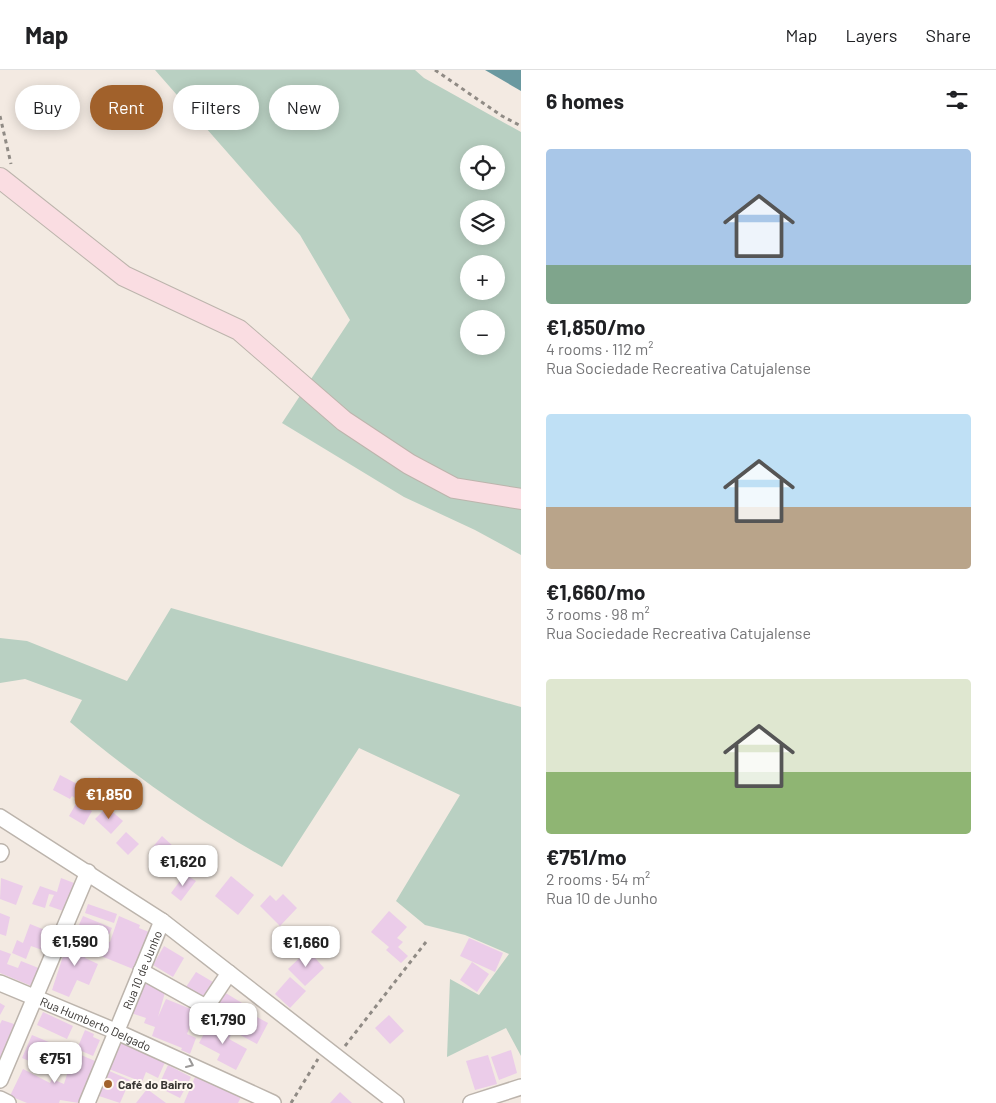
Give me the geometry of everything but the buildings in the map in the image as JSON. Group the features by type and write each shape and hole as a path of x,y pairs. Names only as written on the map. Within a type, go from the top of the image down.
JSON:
{"street":[{"path":"0,178 124,276 239,330 344,420 409,464 454,488 521,500"},
{"path":"0,817 162,921 396,1103"},
{"path":"0,1080 88,872"},
{"name":"Rua 10 de Junho","path":"88,1102 115,1031 162,921"},
{"path":"141,971 204,1006 209,1002 229,973"},
{"name":"Rua Humberto Delgado","path":"0,983 115,1031 272,1103"},
{"path":"471,1103 521,1087"},
{"path":"0,1099 8,1103"}],"path":[{"path":"435,70 502,116 521,126"},
{"path":"0,116 20,195"},
{"path":"291,1103 331,1052 426,942"}],"green space":[{"path":"155,70 415,70 424,78 521,132 521,555 475,530 404,497 282,423 350,320 300,235 208,130 259,130 259,85 173,85 173,90"},
{"path":"171,608 521,707 521,1056 506,1028 447,1057 450,979 479,995 509,954 465,935 425,925 396,901 460,795 359,748 282,867 226,835 172,800 70,722 82,700 25,679 0,683 0,638 27,641 127,681"}],"water":[{"path":"485,70 521,70 521,91"}],"place":[{"name":"Café do Bairro","path":"108,1084"}]}
